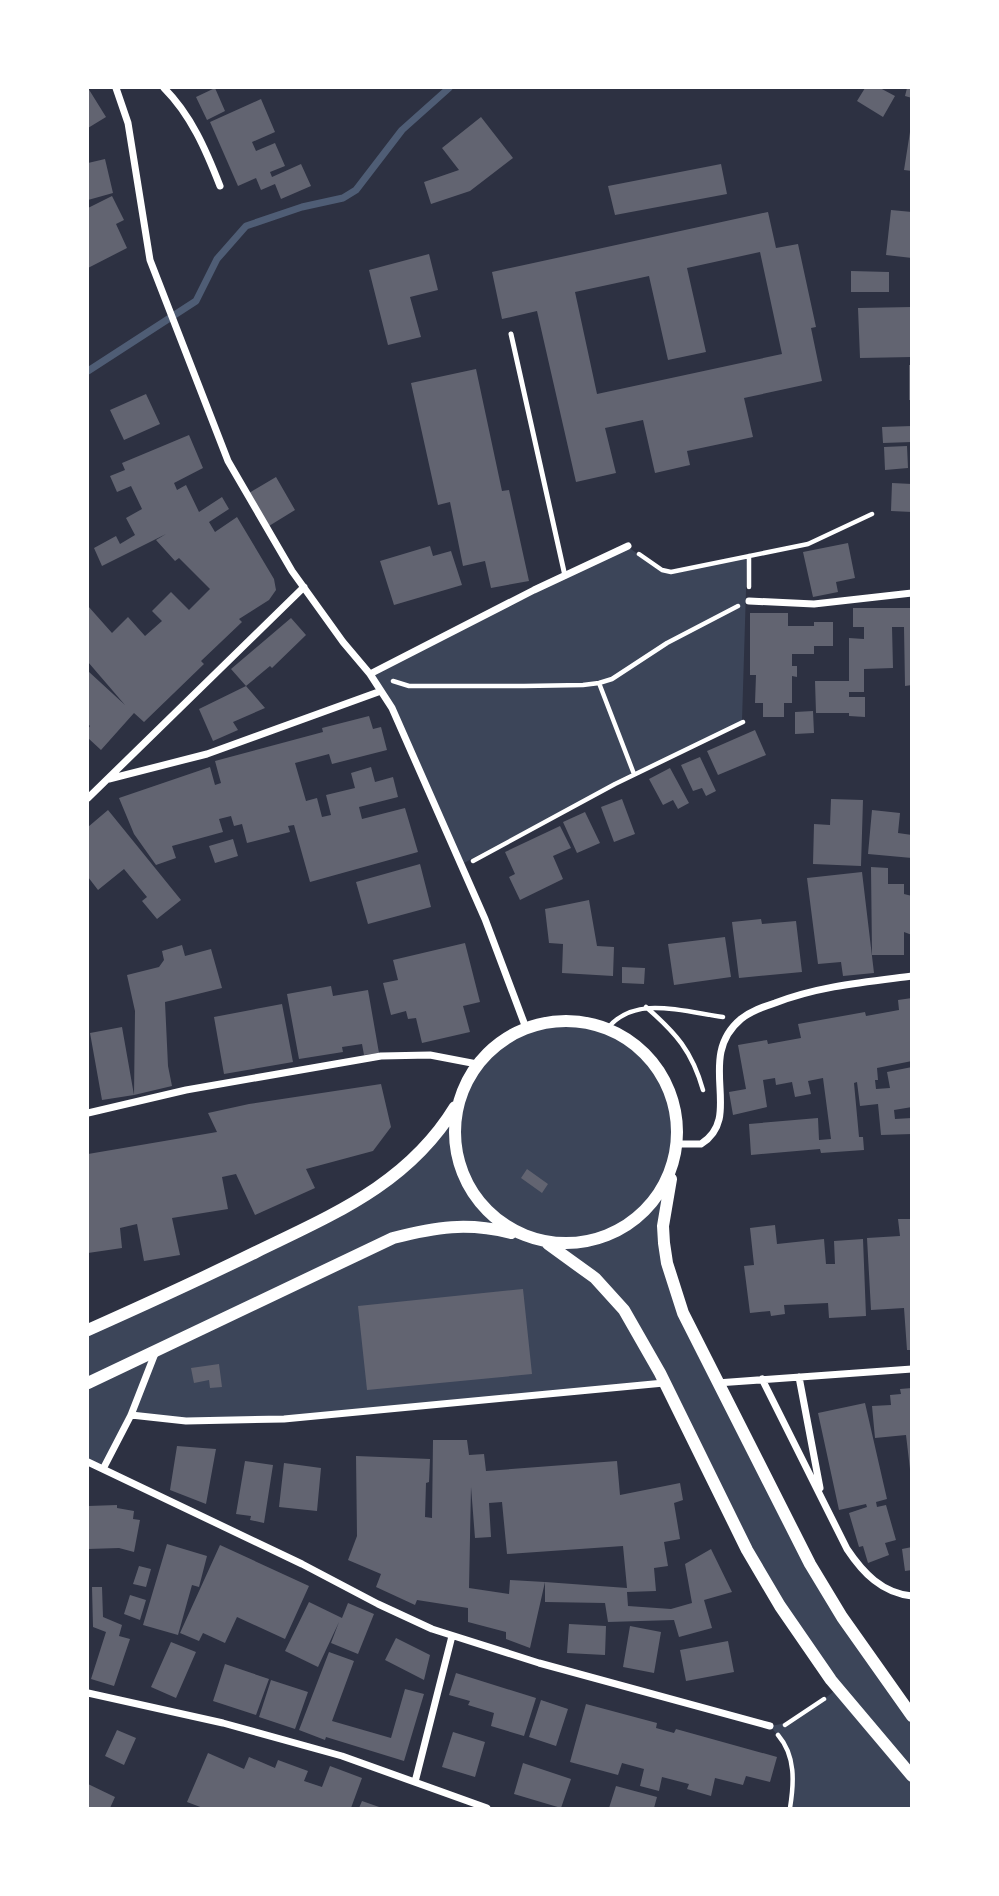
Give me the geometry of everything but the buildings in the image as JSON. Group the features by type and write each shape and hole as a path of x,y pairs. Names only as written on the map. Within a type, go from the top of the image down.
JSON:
{"street":[{"path":"116,88 122,98 128,123 150,260 164,302 228,461 304,587 343,642 370,674 392,708 460,868 485,919 526,1028"},
{"path":"164,88 180,104 220,186"},
{"path":"370,674 628,546"},
{"path":"88,798 304,587"},
{"path":"749,601 814,604 912,593"},
{"path":"106,780 207,754 381,691"},
{"path":"677,1144 701,1144 715,1131 720,1120 721,1106 719,1053 731,1030 741,1019 754,1010 800,993 912,976"},
{"path":"526,1236 507,1227 477,1199 458,1162 454,1142 455,1121 466,1082 477,1064 491,1049 526,1028 546,1022 566,1021 607,1028 642,1051 656,1066 674,1103 677,1144 663,1226 667,1263 683,1313 810,1564 849,1628 912,1716"},
{"path":"88,1113 209,1086 381,1056 430,1055 477,1064"},
{"path":"88,1331 232,1264 371,1193 394,1177 428,1145 459,1101"},
{"path":"88,1382 393,1238 444,1226 475,1225 545,1242 566,1244 606,1237 641,1216 655,1200 674,1164"},
{"path":"545,1242 578,1264 612,1295 639,1333 747,1550 798,1634 838,1688 912,1776"},
{"path":"103,1469 131,1415 157,1350"},
{"path":"717,1382 912,1368"},
{"path":"799,1377 822,1499"},
{"path":"762,1379 856,1563 886,1590 897,1595 912,1596"},
{"path":"131,1415 186,1421 284,1419 664,1383"},
{"path":"88,1462 302,1564 378,1604 452,1636 539,1663 770,1726"},
{"path":"415,1782 452,1636"},
{"path":"88,1693 223,1723 342,1756 487,1808"}],"lane":[{"path":"510,334 565,576"}],"path":[{"path":"628,546 662,570 671,572 807,544 826,538 872,514"},
{"path":"370,674 409,686 583,685 612,679 667,643 749,601 748,556"},
{"path":"600,682 634,774"},
{"path":"460,868 634,774 743,722"},
{"path":"607,1028 623,1013 646,1007 741,1019"},
{"path":"646,1007 670,1028 687,1048 704,1093"},
{"path":"770,1726 786,1724 838,1688"},
{"path":"770,1726 784,1742 790,1758 794,1782 790,1808"}],"shaded area":[{"path":"628,547 662,571 670,572 747,558 742,721 615,783 462,864 393,708 372,674"},
{"path":"546,1022 587,1023 625,1038 642,1051 666,1084 674,1103 677,1123 677,1144 663,1226 673,1286 810,1564 911,1716 911,1808 790,1808 790,1764 783,1745 770,1726 798,1717 838,1688 780,1606 664,1383 234,1421 131,1416 103,1469 88,1462 88,1330 371,1193 444,1126 459,1101 466,1082 477,1064 491,1049 526,1028"}],"waterway":[{"path":"88,371 196,301 217,259 246,226 302,207 343,198 356,190 402,130 449,88"}]}
